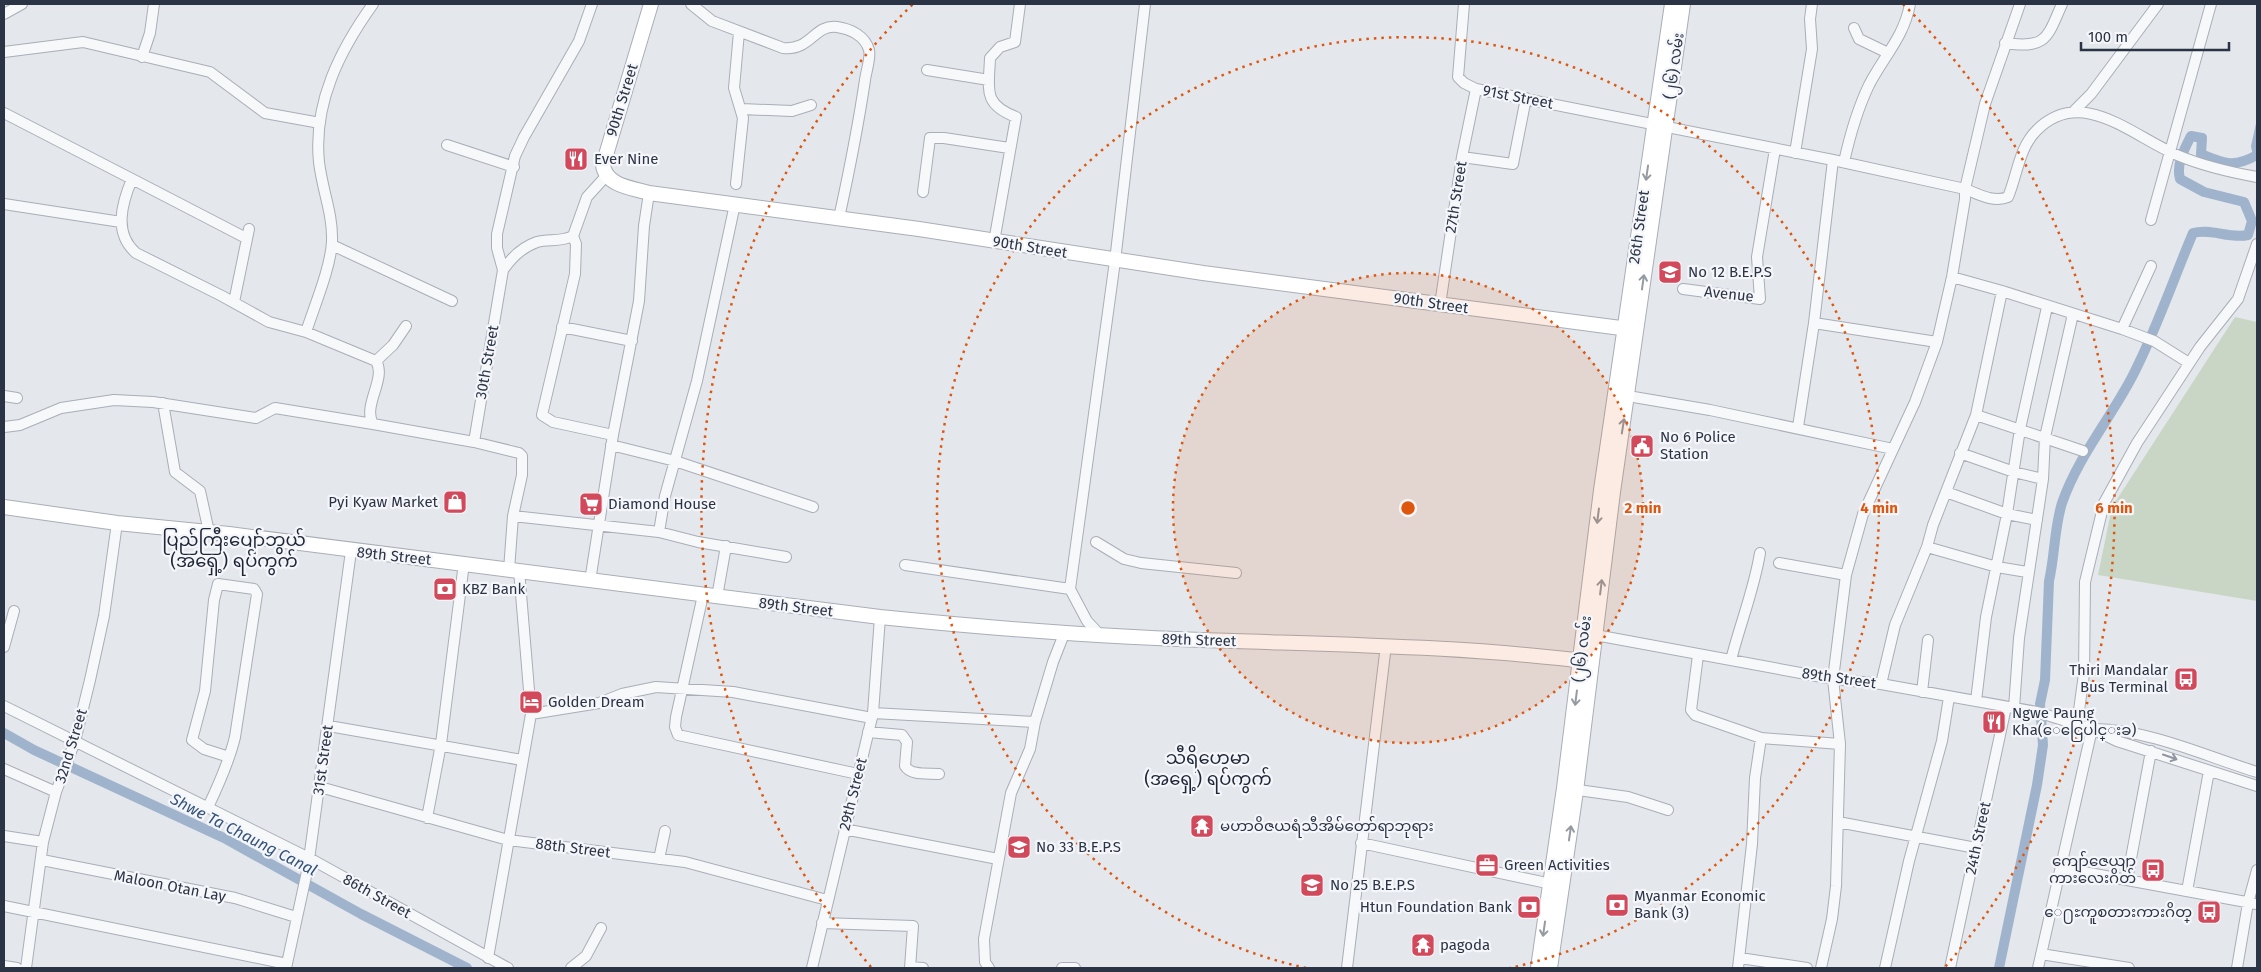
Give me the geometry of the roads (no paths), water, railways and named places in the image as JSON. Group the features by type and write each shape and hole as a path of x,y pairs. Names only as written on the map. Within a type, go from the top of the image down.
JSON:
{"street":[{"path":"4,14 22,4"},
{"path":"142,57 150,33 154,4"},
{"path":"306,332 332,245 329,214 319,162 320,123 334,68 349,39 373,4"},
{"path":"503,270 496,248 497,234 499,217 516,156 524,137 579,41 592,4"},
{"name":"90th Street","path":"652,4 606,152 604,164 607,175 618,184 649,193 839,218 1115,261 1630,329"},
{"path":"691,4 712,22 783,48 793,49 804,46 820,31 837,27 860,35 870,50 858,130 839,218"},
{"path":"994,242 1009,148 1016,117 999,111 990,98 990,58 1000,47 1015,42 1020,4"},
{"path":"1100,635 1082,613 1070,589 1115,261 1145,4"},
{"name":"91st Street","path":"1464,4 1458,77 1464,83 1476,89 1844,162 1964,189 2001,200 2008,197 2028,141 2035,131 2052,118 2075,110"},
{"name":"(၂၆) လမ်း","path":"1659,126 1672,4"},
{"name":"(၂၆) လမ်း","path":"1659,126 1683,4"},
{"path":"1795,153 1812,49 1810,19 1812,4"},
{"path":"1844,162 1855,116 1870,84 1903,32 1910,4"},
{"path":"1821,968 1832,919 1838,822 1840,744 1833,679 1846,575 1863,514 1915,402 1937,342 1952,277 1965,199 1964,189 1985,104 2020,4"},
{"path":"2005,43 2020,45 2043,41 2062,4"},
{"path":"2158,4 2091,94 2075,110 2105,119 2149,139 2174,154 2218,170 2257,177"},
{"path":"2151,220 2174,154 2211,4"},
{"path":"1854,28 1859,38 1888,53"},
{"path":"736,184 743,118 742,109 734,88 739,32"},
{"path":"4,52 83,42 210,72 265,113 320,123"},
{"path":"927,70 990,80"},
{"name":"27th Street","path":"1440,304 1462,157 1476,89"},
{"path":"1462,157 1513,164 1526,98"},
{"path":"742,109 792,111 811,105"},
{"path":"4,113 132,179 248,234 234,302"},
{"name":"26th Street","path":"1630,329 1659,126"},
{"path":"923,192 930,138 944,138 1009,148"},
{"path":"447,146 514,167"},
{"name":"Avenue","path":"1683,289 1760,299 1757,257 1775,148"},
{"path":"1798,427 1814,324 1833,160"},
{"path":"607,175 588,197 573,236 576,244 576,274 542,415 553,422 813,507"},
{"path":"132,179 123,198 121,222 127,243 136,253 234,302 269,322 306,332 376,360"},
{"path":"590,581 612,440 639,301 644,226 649,193"},
{"path":"4,204 121,222"},
{"path":"660,532 665,496 698,381 735,204"},
{"path":"503,270 513,255 538,242 554,242 573,236"},
{"path":"2077,725 2084,674 2085,582 2104,503 2137,443 2189,362 2238,298 2257,244"},
{"path":"332,245 452,301"},
{"path":"2122,329 2151,266"},
{"name":"30th Street","path":"474,442 503,270"},
{"path":"1952,277 2122,329 2154,341 2189,362"},
{"path":"1881,684 1895,625 1927,547 1960,453 1976,415 2002,291"},
{"path":"1976,701 1986,616 2007,514 2020,430 2046,307"},
{"name":"24th Street","path":"1950,968 1976,848 2010,707 2027,572 2043,479 2045,437 2073,314"},
{"path":"1814,324 1937,342"},
{"path":"376,360 393,344 406,326"},
{"path":"562,327 632,341"},
{"name":"(၂၆) လမ်း","path":"1550,968 1556,886 1630,329"},
{"path":"373,424 370,414 378,374 376,360"},
{"path":"1621,395 1798,427 1893,449"},
{"path":"4,396 17,398"},
{"path":"4,427 20,425 61,408 102,401 125,400 163,403 256,418 275,408 474,442 519,453 522,456 524,462 513,516 514,570 530,714 488,958"},
{"path":"163,403 175,472 200,491 209,532"},
{"path":"1976,415 2083,451"},
{"path":"1960,453 2014,472 2043,479"},
{"path":"1946,492 2007,514 2037,520"},
{"name":"89th Street","path":"4,507 116,523 209,532 351,551 464,563 590,581 880,617 1064,634 1233,642 1386,645 1586,662"},
{"path":"513,516 660,532 786,557"},
{"name":"32nd Street","path":"26,968 43,842 56,792 73,746 104,616 116,523"},
{"path":"1096,542 1124,559 1135,562 1236,573"},
{"path":"726,546 682,687 675,727 678,735 858,774"},
{"path":"1927,547 1996,567 2027,572"},
{"name":"31st Street","path":"286,966 308,862 320,787 351,551"},
{"path":"1731,660 1738,630 1750,599 1760,553"},
{"path":"427,818 441,744 464,563"},
{"path":"1779,563 1846,575"},
{"path":"905,566 1070,589"},
{"path":"208,807 229,757 235,737 257,594 254,588 247,586 218,584 214,600 205,691 192,740 194,744 204,749 229,757"},
{"path":"4,647 14,611"},
{"name":"29th Street","path":"812,968 872,715 880,617"},
{"path":"989,968 985,962 984,939 1011,793 1030,750 1035,722 1058,646 1064,634"},
{"name":"89th Street","path":"1589,634 1833,679 1881,684 2038,712 2092,729 2117,741 2257,786"},
{"path":"1922,692 1928,640"},
{"path":"1347,968 1386,645"},
{"path":"1698,655 1693,713 1761,738 1840,744"},
{"path":"530,714 599,703 622,694 656,686 733,692 872,715 1035,722"},
{"path":"1885,968 1916,835 1942,741 1949,697"},
{"name":"86th Street","path":"4,706 73,746 208,807 508,968"},
{"path":"329,726 441,744 522,760"},
{"path":"2038,968 2092,729"},
{"name":"89th Street","path":"2092,729 2117,730 2153,739 2257,772"},
{"path":"868,732 902,735 907,742 906,770 938,774"},
{"path":"1761,738 1755,778 1752,844 1739,963 1808,968"},
{"path":"2127,880 2151,751"},
{"path":"4,769 56,792"},
{"path":"2187,891 2210,771"},
{"name":"88th Street","path":"320,787 508,840 685,862 827,900"},
{"path":"1570,789 1628,797 1668,810"},
{"path":"1838,822 1916,835 1976,848"},
{"path":"844,829 998,859"},
{"path":"659,859 665,831"},
{"path":"4,836 43,842"},
{"path":"1361,843 1556,886"},
{"name":"Maloon Otan Lay","path":"42,860 235,898 296,917"},
{"path":"2062,868 2253,904"},
{"path":"2237,968 2253,904 2257,870"},
{"name":"(၂၆) လမ်း","path":"1538,968 1556,886"},
{"path":"4,906 286,966"},
{"path":"822,923 913,926 910,968 923,968"},
{"path":"571,968 586,956 601,928"},
{"path":"2041,954 2129,968"},
{"path":"4,966 18,968"},
{"path":"1062,968 1075,968"}],"water":[{"path":"2257,119 2257,158 2253,156 2251,146"}],"waterway":[{"path":"1999,968 2037,785 2043,745 2040,704 2045,680 2049,581 2057,522 2062,503 2077,470 2141,360 2193,233 2207,232 2234,236 2248,235 2252,221 2244,202 2204,192 2180,179 2180,162 2191,136 2202,138 2201,154 2223,162 2242,162 2257,155"},
{"name":"Shwe Ta Chaung Canal","path":"4,733 34,750 224,838 361,914 467,968"}],"place":[{"name":"Ever Nine","path":"576,159"},
{"name":"No 12 B.E.P.S","path":"1670,272"},
{"name":"No 6 Police Station","path":"1642,446"},
{"name":"Pyi Kyaw Market","path":"455,502"},
{"name":"Diamond House","path":"591,504"},
{"name":"KBZ Bank","path":"445,589"},
{"name":"Thiri Mandalar Bus Terminal","path":"2186,679"},
{"name":"Golden Dream","path":"531,702"},
{"name":"Ngwe Paung Kha(ေငြေပါင္းခ)","path":"1994,722"},
{"name":"မဟာဝိဇယရံသီအိမ်တော်ရာဘုရား","path":"1202,826"},
{"name":"No 33 B.E.P.S","path":"1019,847"},
{"name":"Green Activities","path":"1487,865"},
{"name":"ကျော်ဇေယျာ ကားလေးဂိတ်","path":"2153,870"},
{"name":"No 25 B.E.P.S","path":"1312,885"},
{"name":"Myanmar Economic Bank (3)","path":"1617,905"},
{"name":"Htun Foundation Bank","path":"1529,907"},
{"name":"ေ႐ႊကူစတားကားဂိတ္","path":"2209,912"},
{"name":"pagoda","path":"1423,945"}],"district":[{"name":"ပြည်ကြီးပျော်ဘွယ် (အရှေ့) ရပ်ကွက်","path":"234,550"},
{"name":"သီရိဟေမာ (အရှေ့) ရပ်ကွက်","path":"1208,768"}]}
